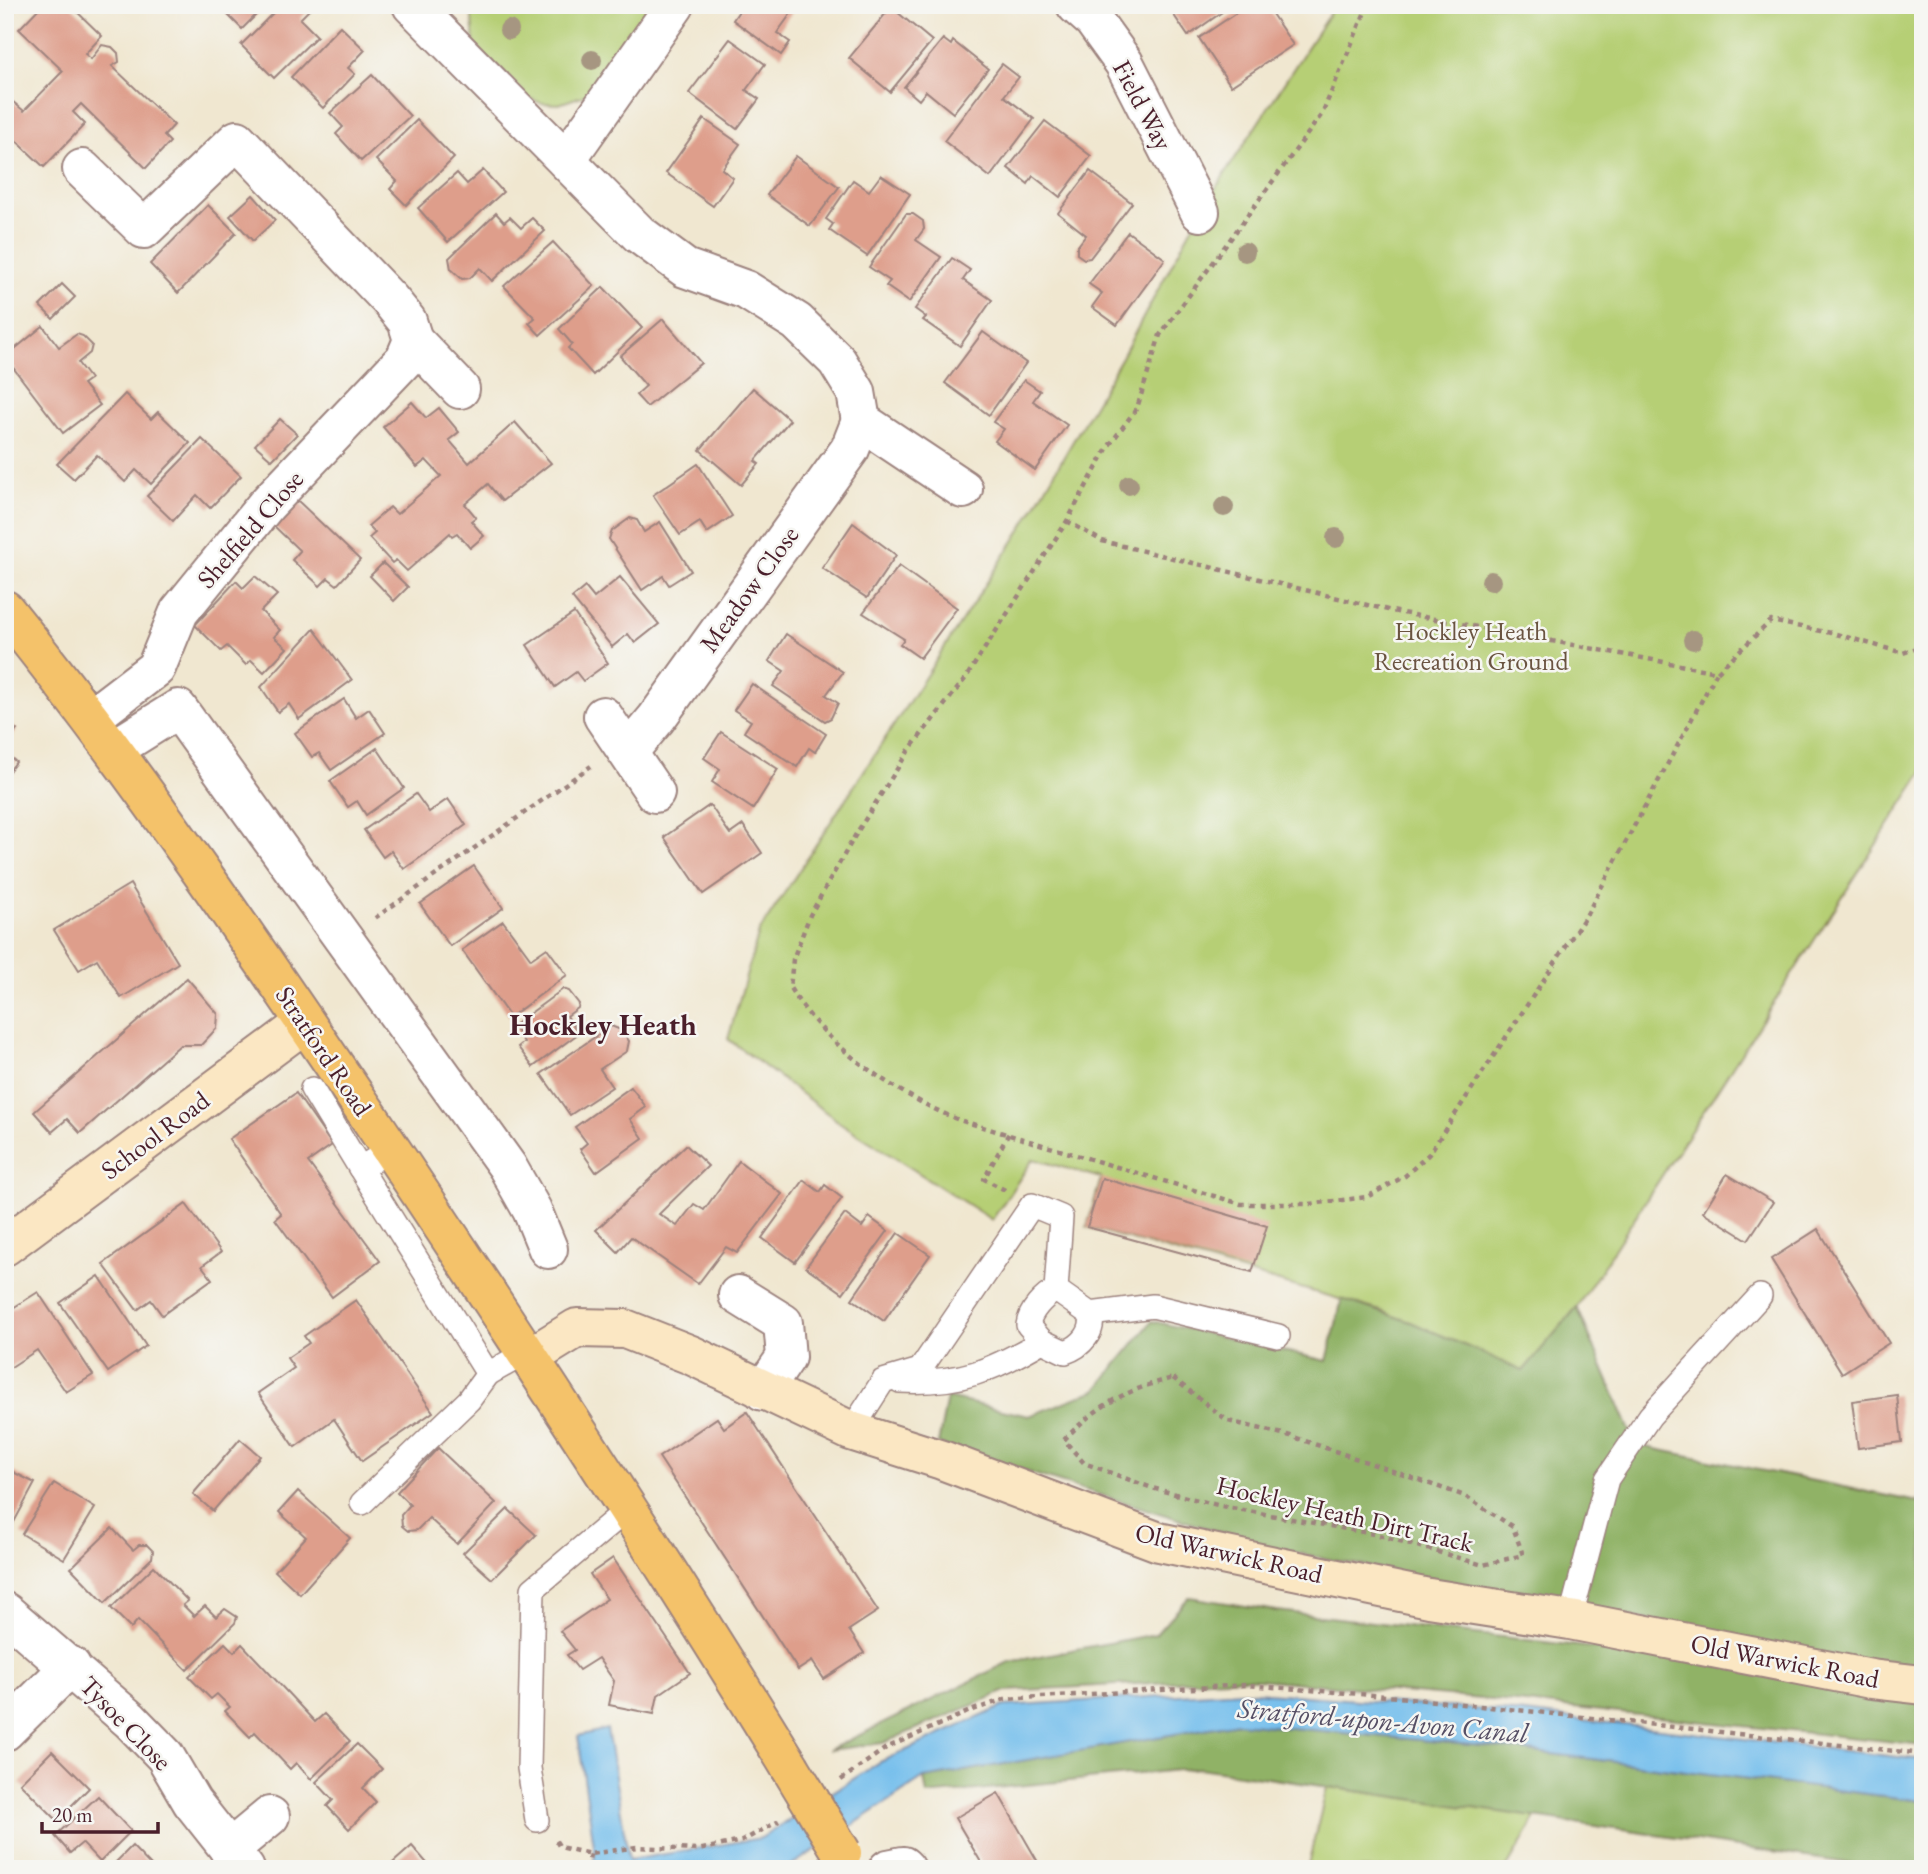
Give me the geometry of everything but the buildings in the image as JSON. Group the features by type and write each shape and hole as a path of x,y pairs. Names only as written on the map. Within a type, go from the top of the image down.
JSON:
{"main road":[{"name":"Stratford Road","path":"5,610 92,717 305,1023 376,1159 462,1256 529,1354 629,1508 847,1861"},
{"name":"School Road","path":"5,1246 305,1023"},
{"name":"Old Warwick Road","path":"529,1354 578,1328 625,1329 691,1355 851,1431 942,1460 1159,1542 1429,1598 1570,1620 1871,1679 1923,1685"}],"street":[{"path":"566,160 675,5"},
{"name":"Field Way","path":"1076,5 1093,20 1124,63 1200,212"},
{"path":"431,12 566,160 639,234 685,268 746,290 797,322 837,361 856,392 861,421 963,489"},
{"path":"82,169 144,229 237,140 390,300 407,321 413,340 460,389"},
{"name":"Shelfield Close","path":"92,717 156,668 179,612 266,505 405,359 413,340"},
{"name":"Meadow Close","path":"628,752 656,719 850,449 861,421"},
{"path":"114,749 178,709 507,1166 532,1210 548,1249"},
{"path":"603,716 655,793"},
{"path":"738,1295 783,1323 786,1357 763,1391"},
{"name":"Tysoe Close","path":"5,1612 71,1666 165,1756 192,1801 237,1860 270,1816"},
{"path":"5,1731 71,1666"},
{"path":"888,1869 903,1866 906,1869"}],"lane":[{"path":"312,1089 376,1159 429,1278 488,1374"},
{"path":"851,1431 883,1381 920,1370 1032,1205 1061,1217 1055,1290"},
{"path":"429,1278 462,1256"},
{"path":"1055,1290 1090,1314 1153,1306 1278,1336"},
{"path":"1055,1290 1046,1295 1029,1318 1031,1332 1057,1351 1075,1349 1092,1329 1090,1314"},
{"path":"1570,1620 1607,1479 1650,1416 1760,1296"},
{"path":"883,1381 936,1383 996,1368 1042,1340"},
{"path":"362,1503 469,1400 488,1374 529,1354"},
{"path":"537,1820 529,1768 533,1589 629,1508"}],"path":[{"path":"1368,5 1322,114 1160,335 1137,408 1108,447 1067,521 965,679 909,750 856,834 810,915 793,959 790,989 821,1031 915,1102 959,1120 1241,1204 1310,1203 1367,1197 1405,1176 1429,1154 1587,914 1717,672 1771,621 1836,634 1903,653 1923,646"},
{"path":"1067,521 1102,541 1392,611 1717,672"},
{"path":"345,939 588,767 628,752"},
{"path":"1008,1192 984,1179 1009,1133"},
{"name":"Hockley Heath Dirt Track","path":"1173,1378 1228,1421 1291,1436 1465,1496 1513,1527 1523,1555 1483,1564 1379,1535 1221,1506 1152,1488 1084,1463 1064,1440 1087,1415 1113,1399 1143,1386 1173,1378"},
{"path":"834,1785 886,1748 970,1711 1005,1699 1247,1685 1398,1697 1923,1754"},
{"path":"587,1869 590,1854 637,1847 698,1850 742,1841 783,1819"}],"green space":[{"path":"471,5 650,5 588,94 559,104 541,103 518,94 474,44"},
{"name":"Hockley Heath Recreation Ground","path":"1335,5 1923,5 1923,772 1577,1307 1523,1372 1381,1311 1087,1227 1101,1178 1033,1159 992,1220 839,1122 728,1039 759,932 1023,527 1122,357 1200,212"},
{"path":"1342,1299 1411,1322 1523,1371 1577,1307 1636,1445 1923,1503 1923,1673 1271,1548 938,1444 947,1398 1029,1416 1096,1390 1152,1321 1327,1361"},
{"path":"1189,1597 1277,1611 1648,1654 1923,1699 1923,1745 1526,1703 1245,1678 1006,1691 883,1743 829,1750 1009,1662 1156,1634"},
{"path":"1238,1723 1504,1748 1923,1801 1923,1869 1888,1869 1199,1768 927,1795 924,1778"},
{"path":"1327,1787 1537,1816 1506,1869 1307,1869"}],"water":[{"name":"Stratford-upon-Avon Canal","path":"1242,1691 1524,1713 1923,1760 1923,1801 1504,1748 1238,1723 924,1778 786,1869 593,1869 595,1853 578,1736 607,1729 629,1860 761,1838 880,1762 1004,1706"}],"district":[{"name":"Hockley Heath","path":"603,1025"}]}
